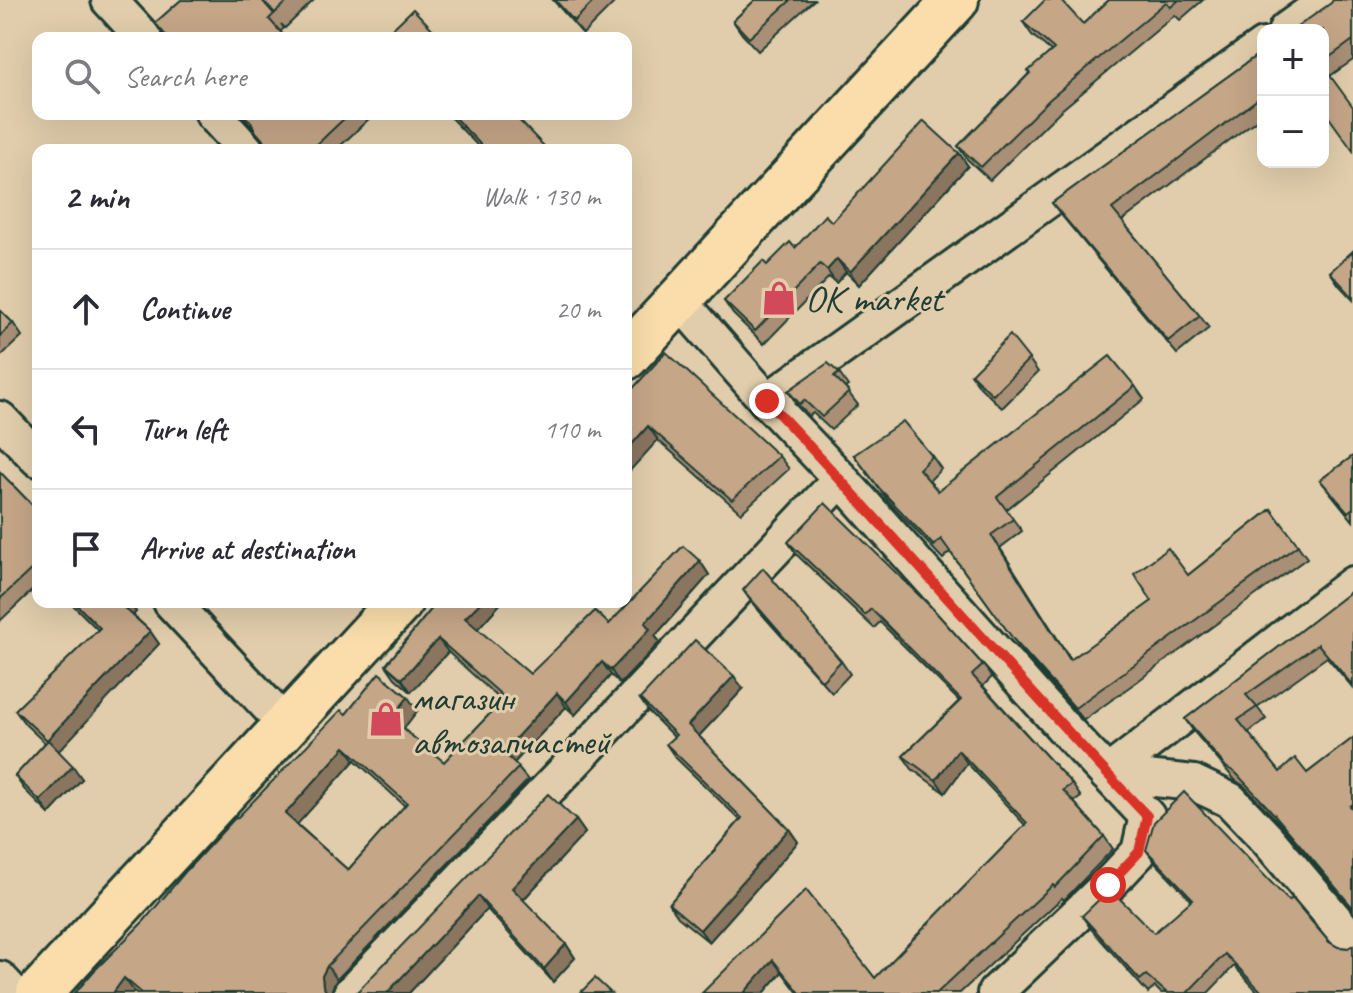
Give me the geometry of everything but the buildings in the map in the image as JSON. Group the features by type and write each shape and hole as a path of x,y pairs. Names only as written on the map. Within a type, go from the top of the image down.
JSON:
{"main road":[{"path":"632,351 956,0"},
{"path":"39,993 394,608"}],"street":[{"path":"109,0 138,32"},
{"path":"1294,24 1328,0"},
{"path":"767,401 1257,50"},
{"path":"218,120 240,144"},
{"path":"679,300 767,401 1147,816 1139,852 995,993"},
{"path":"0,419 32,453"},
{"path":"351,993 841,479"},
{"path":"1107,774 1353,584"},
{"path":"177,608 286,725"},
{"path":"1107,774 1194,783 1230,800 1353,941"},
{"path":"0,979 13,993"}],"place":[{"name":"OK market","path":"779,298"},
{"name":"магазин автозапчастей","path":"386,719"}],"route":[{"path":"767,401 1147,816 1139,852 1108,885"}]}
